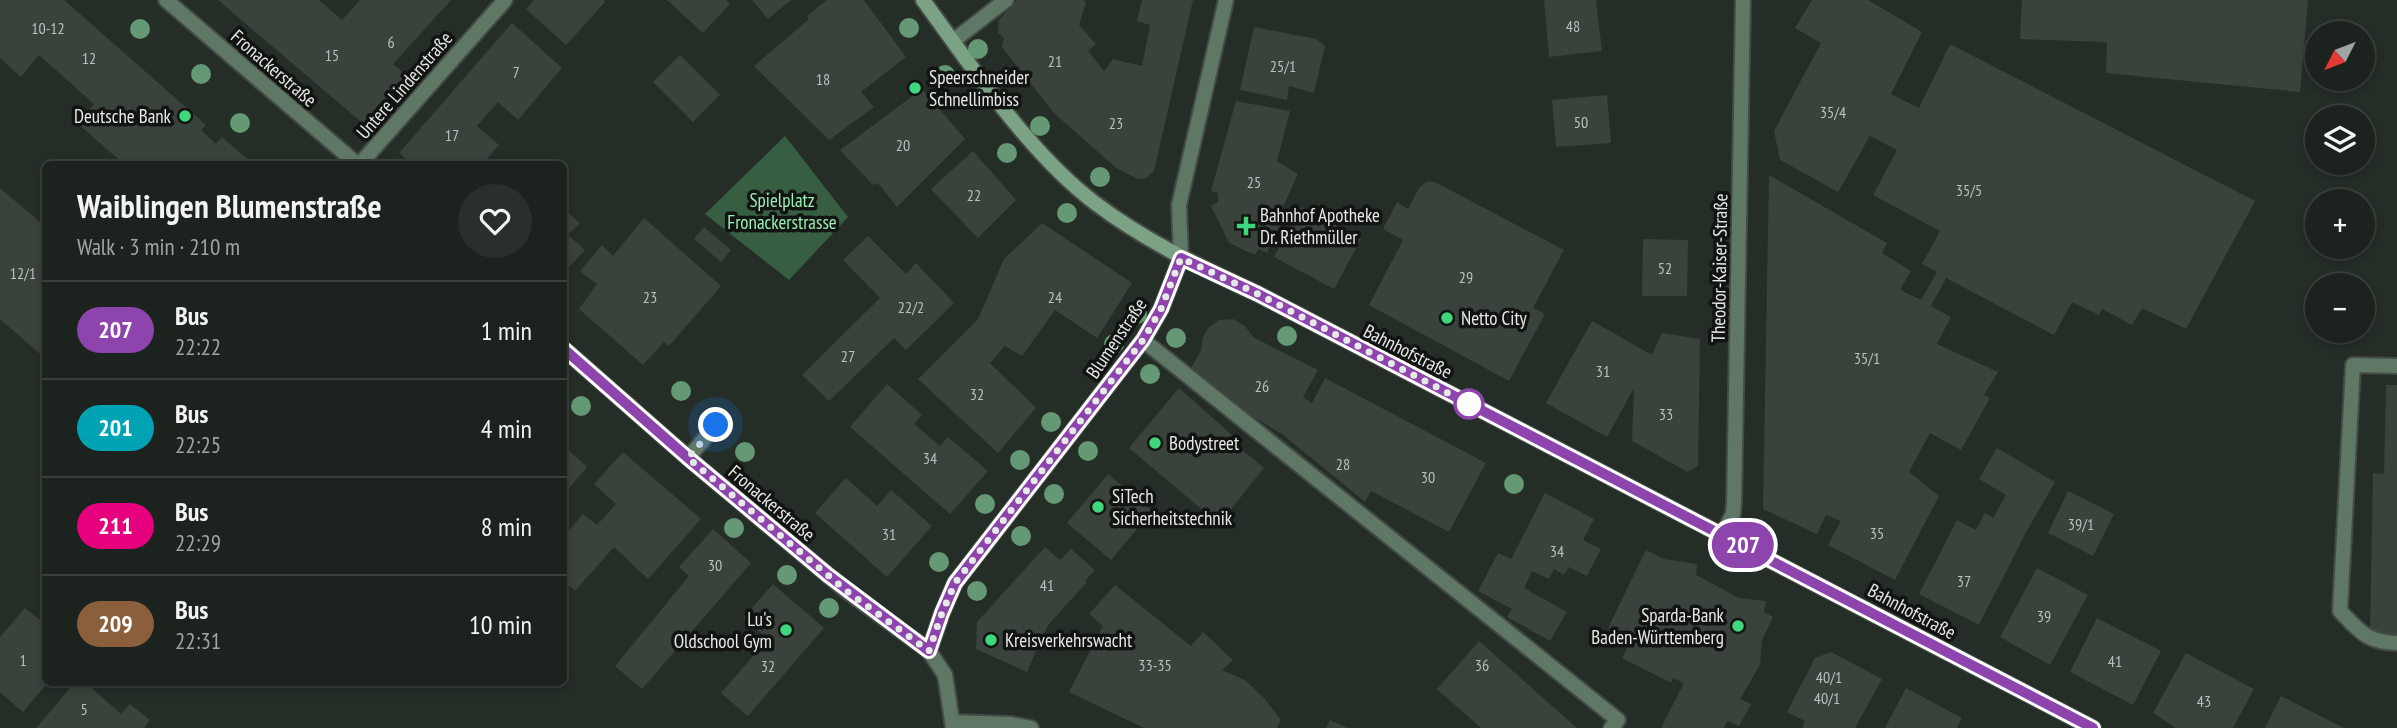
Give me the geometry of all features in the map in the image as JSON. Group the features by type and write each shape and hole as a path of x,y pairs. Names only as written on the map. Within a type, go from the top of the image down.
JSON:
{"street":[{"name":"Fronackerstraße","path":"166,0 355,161"},
{"name":"Untere Lindenstraße","path":"362,161 505,0"},
{"name":"Bahnhofstraße","path":"923,0 1021,129 1059,172 1095,203 1181,258 1258,294 2093,728"},
{"path":"953,41 1006,0"},
{"name":"Blumenstraße","path":"929,651 955,583 1143,340 1161,309 1181,258 1179,205 1226,0"},
{"name":"Theodor-Kaiser-Straße","path":"1723,534 1733,514 1734,504 1743,0"},
{"path":"1143,340 1619,725"},
{"name":"Fronackerstraße","path":"567,352 688,458 848,592 929,651"},
{"path":"2397,366 2353,366 2340,611 2361,632 2377,642 2397,643"},
{"path":"688,458 716,425"},
{"path":"929,651 945,675 953,725 1010,724 1031,728"}],"green space":[{"name":"Spielplatz Fronackerstrasse","path":"785,136 848,217 789,280 705,214"}],"building":[{"path":"0,0 64,0 206,125 201,130 216,144 222,137 250,161 121,161 77,123 94,104 39,55 21,77 0,58"},
{"path":"218,0 319,0 342,20 360,0 451,0 393,64 409,77 367,127"},
{"path":"534,0 605,2 566,45 526,9"},
{"path":"667,0 726,0 730,4 703,33"},
{"path":"752,0 791,0 768,19"},
{"path":"827,0 864,0 906,57 861,92 874,107 829,140 754,66"},
{"path":"1017,0 1083,0 1086,3 1079,25 1096,44 1088,51 1104,71 1113,59 1142,66 1150,25 1137,21 1142,0 1193,0 1154,171 1146,178 1138,179 1116,168 1053,112 1002,47 1004,38 998,33 999,20"},
{"path":"1544,0 1596,0 1602,51 1549,57"},
{"path":"1812,0 1868,0 1922,32 1891,94 1919,108 1950,44 2255,201 2186,329 2142,308 2132,325 2102,309 2099,315 2072,302 2054,335 1946,278 1931,306 1951,317 1937,344 1998,372 1984,395 1990,398 1961,450 1930,433 1909,472 1939,496 1895,580 1828,545 1841,521 1826,515 1817,534 1763,509 1769,175 1887,243 1882,253 1911,271 1900,290 1921,300 1937,272 1922,264 1940,231 1873,195 1897,150 1870,136 1838,192 1780,160 1774,131 1821,43 1795,28"},
{"path":"2022,0 2308,0 2300,92 2106,73 2107,42 2020,39"},
{"path":"512,23 562,68 518,120 498,102 477,126 499,145 485,161 408,161 399,153"},
{"path":"1254,27 1316,39 1325,46 1314,93 1289,86 1287,100 1240,90"},
{"path":"680,55 720,95 693,122 653,82"},
{"path":"922,89 965,139 897,207 878,183 873,185 840,150"},
{"path":"1607,95 1611,143 1556,147 1552,100"},
{"path":"1236,101 1290,111 1277,161 1298,174 1282,209 1287,211 1267,253 1258,249 1255,255 1229,243 1211,206 1218,202 1218,193 1211,191"},
{"path":"973,151 1016,200 978,238 931,189"},
{"path":"1426,182 1435,182 1564,250 1533,308 1545,314 1509,381 1369,305 1403,240 1383,229 1397,202 1408,209 1419,188"},
{"path":"0,188 42,224 42,356 0,319"},
{"path":"1301,207 1361,239 1334,289 1274,257"},
{"path":"567,212 580,223 568,235 585,250 567,269"},
{"path":"644,218 721,286 669,346 664,342 643,365 579,309 597,284 580,271 602,245 613,256"},
{"path":"1042,223 1132,283 1097,338 1055,310 1022,356 1005,346 990,363 1036,408 998,453 918,379 978,319 1004,259"},
{"path":"704,227 731,250 721,262 694,239"},
{"path":"868,236 906,274 916,263 954,303 906,350 894,338 829,401 802,375 880,298 843,260"},
{"path":"1643,239 1688,240 1687,296 1642,296"},
{"path":"1233,319 1245,326 1253,337 1318,370 1303,397 1312,403 1325,378 1486,463 1449,532 1371,491 1365,502 1282,434 1250,415 1191,368 1201,351 1203,337 1209,327 1219,320"},
{"path":"1592,321 1652,355 1662,333 1700,339 1698,466 1688,472 1632,441 1634,388 1607,437 1546,403"},
{"path":"887,384 922,415 914,424 940,446 948,437 988,471 950,514 850,427"},
{"path":"2386,385 2397,385 2397,635 2370,634 2373,473 2384,474"},
{"path":"1179,388 1232,435 1228,438 1264,468 1219,524 1129,448"},
{"path":"1997,448 2055,482 1979,625 1919,594 1957,520 1976,530 1985,513 1993,518 2006,495 1979,479"},
{"path":"567,449 587,467 567,490"},
{"path":"623,452 701,519 648,579 614,547 575,591 567,584 567,533 583,514 597,525 616,504 594,484"},
{"path":"1108,474 1152,511 1111,560 1067,523"},
{"path":"846,478 877,506 891,490 932,526 887,577 815,513"},
{"path":"2068,491 2114,514 2093,556 2048,533"},
{"path":"1545,493 1594,519 1583,540 1601,549 1587,576 1569,567 1564,575 1554,569 1549,579 1532,571 1524,588 1567,612 1550,641 1507,617 1512,609 1478,591 1498,553 1511,559"},
{"path":"713,529 751,563 642,689 615,666 689,576 679,567"},
{"path":"1045,547 1060,560 1071,549 1095,570 1048,625 1027,672 976,649 977,622"},
{"path":"1646,550 1664,559 1697,564 1696,575 1739,598 1766,601 1764,612 1773,617 1762,640 1760,665 1740,699 1751,704 1739,726 1727,721 1724,728 1661,728 1684,683 1673,678 1671,683 1622,658 1631,640 1608,628"},
{"path":"2037,568 2088,595 2050,665 2000,637"},
{"path":"773,584 824,628 748,716 721,693 768,639 743,618"},
{"path":"1115,585 1191,646 1203,632 1233,660 1222,670 1245,680 1264,698 1281,720 1277,728 1144,728 1069,692 1103,626 1089,614"},
{"path":"25,608 42,622 42,686 45,686 23,712 0,692 0,637"},
{"path":"2097,618 2161,651 2133,705 2070,672"},
{"path":"1479,641 1577,728 1481,728 1437,689"},
{"path":"1831,652 1882,679 1855,728 1802,728 1805,721 1787,712 1815,658"},
{"path":"2186,653 2254,689 2233,728 2176,728 2153,713"},
{"path":"72,686 90,686 121,714 130,704 150,720 144,728 36,728"},
{"path":"1906,688 1962,718 1957,728 1885,728"},
{"path":"2281,696 2344,728 2265,728"},
{"path":"1330,720 1348,728 1326,728"}],"bus line":[{"name":"207","path":"567,352 640,418 848,592 929,651 955,583 1143,340 1161,309 1181,258 1258,294 2093,728"}],"place":[{"name":"Speerschneider Schnellimbiss","path":"915,88"},
{"name":"Deutsche Bank","path":"185,116"},
{"name":"Bahnhof Apotheke Dr. Riethmüller","path":"1246,226"},
{"name":"Netto City","path":"1447,318"},
{"name":"Bodystreet","path":"1155,443"},
{"name":"SiTech Sicherheitstechnik","path":"1098,507"},
{"name":"Sparda-Bank Baden-Württemberg","path":"1738,626"},
{"name":"Lu's Oldschool Gym","path":"786,630"},
{"name":"Kreisverkehrswacht","path":"991,640"}],"route":[{"path":"716,425 688,458 848,592 929,651 955,583 1143,340 1161,309 1181,258 1258,294 1469,404"}]}
